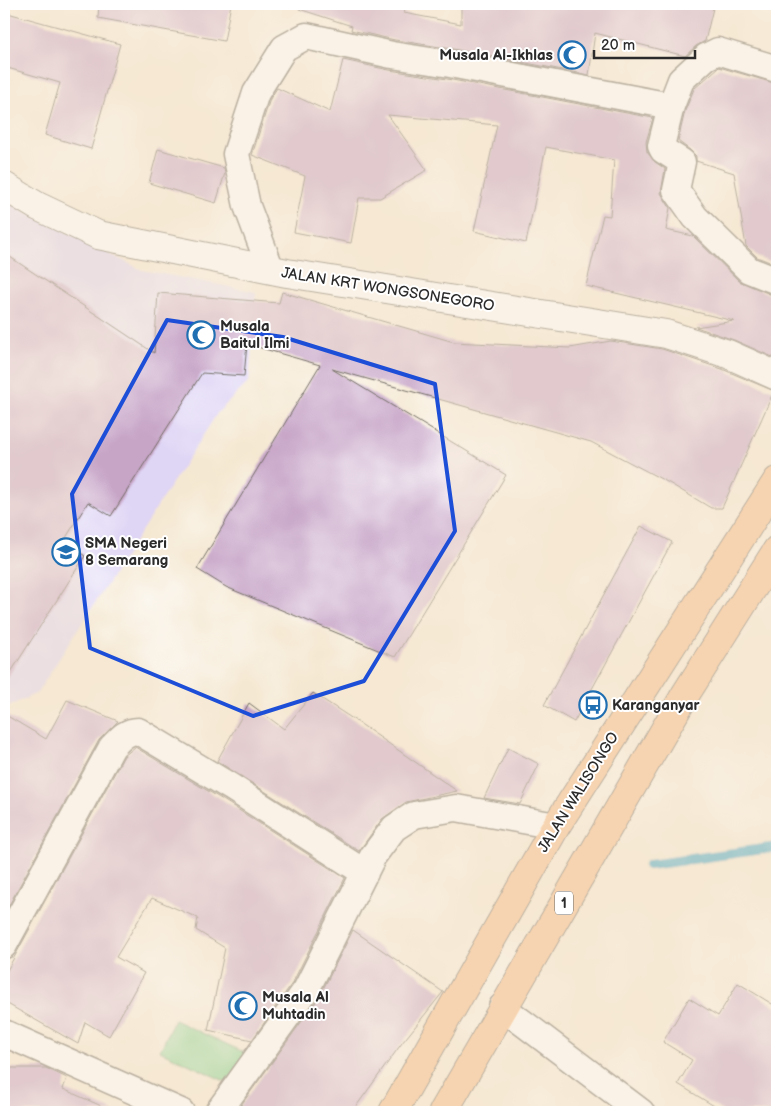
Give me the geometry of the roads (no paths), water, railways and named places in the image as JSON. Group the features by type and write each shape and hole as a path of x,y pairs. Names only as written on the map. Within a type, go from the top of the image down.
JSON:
{"highway":[{"name":"JALAN WALISONGO","path":"393,1112 556,826 777,481"},
{"name":"1","path":"443,1112 502,1007 685,694 777,550"},
{"path":"653,673 685,694"}],"street":[{"path":"271,270 247,206 236,154 256,93 284,48 306,36 392,55 450,64 671,106"},
{"path":"777,69 718,51 706,57 681,80 671,106 661,146 663,150 682,162 676,190 695,217 749,270 777,281"},
{"name":"JALAN KRT WONGSONEGORO","path":"4,186 37,206 98,235 271,270 666,334 728,354 777,376"},
{"path":"4,945 112,746 126,733 132,731 138,731 214,776 365,873"},
{"path":"218,1112 306,990 373,856 394,828 414,815 456,808 556,826"},
{"path":"502,1007 641,1112"},
{"path":"4,1032 181,1112"}],"waterway":[{"path":"649,865 777,847"}],"place":[{"name":"Musala Al-Ikhlas","path":"572,55"},
{"name":"Musala Baitul Ilmi","path":"201,335"},
{"name":"SMA Negeri 8 Semarang","path":"66,552"},
{"name":"Karanganyar","path":"593,705"},
{"name":"Musala Al Muhtadin","path":"243,1006"}]}
